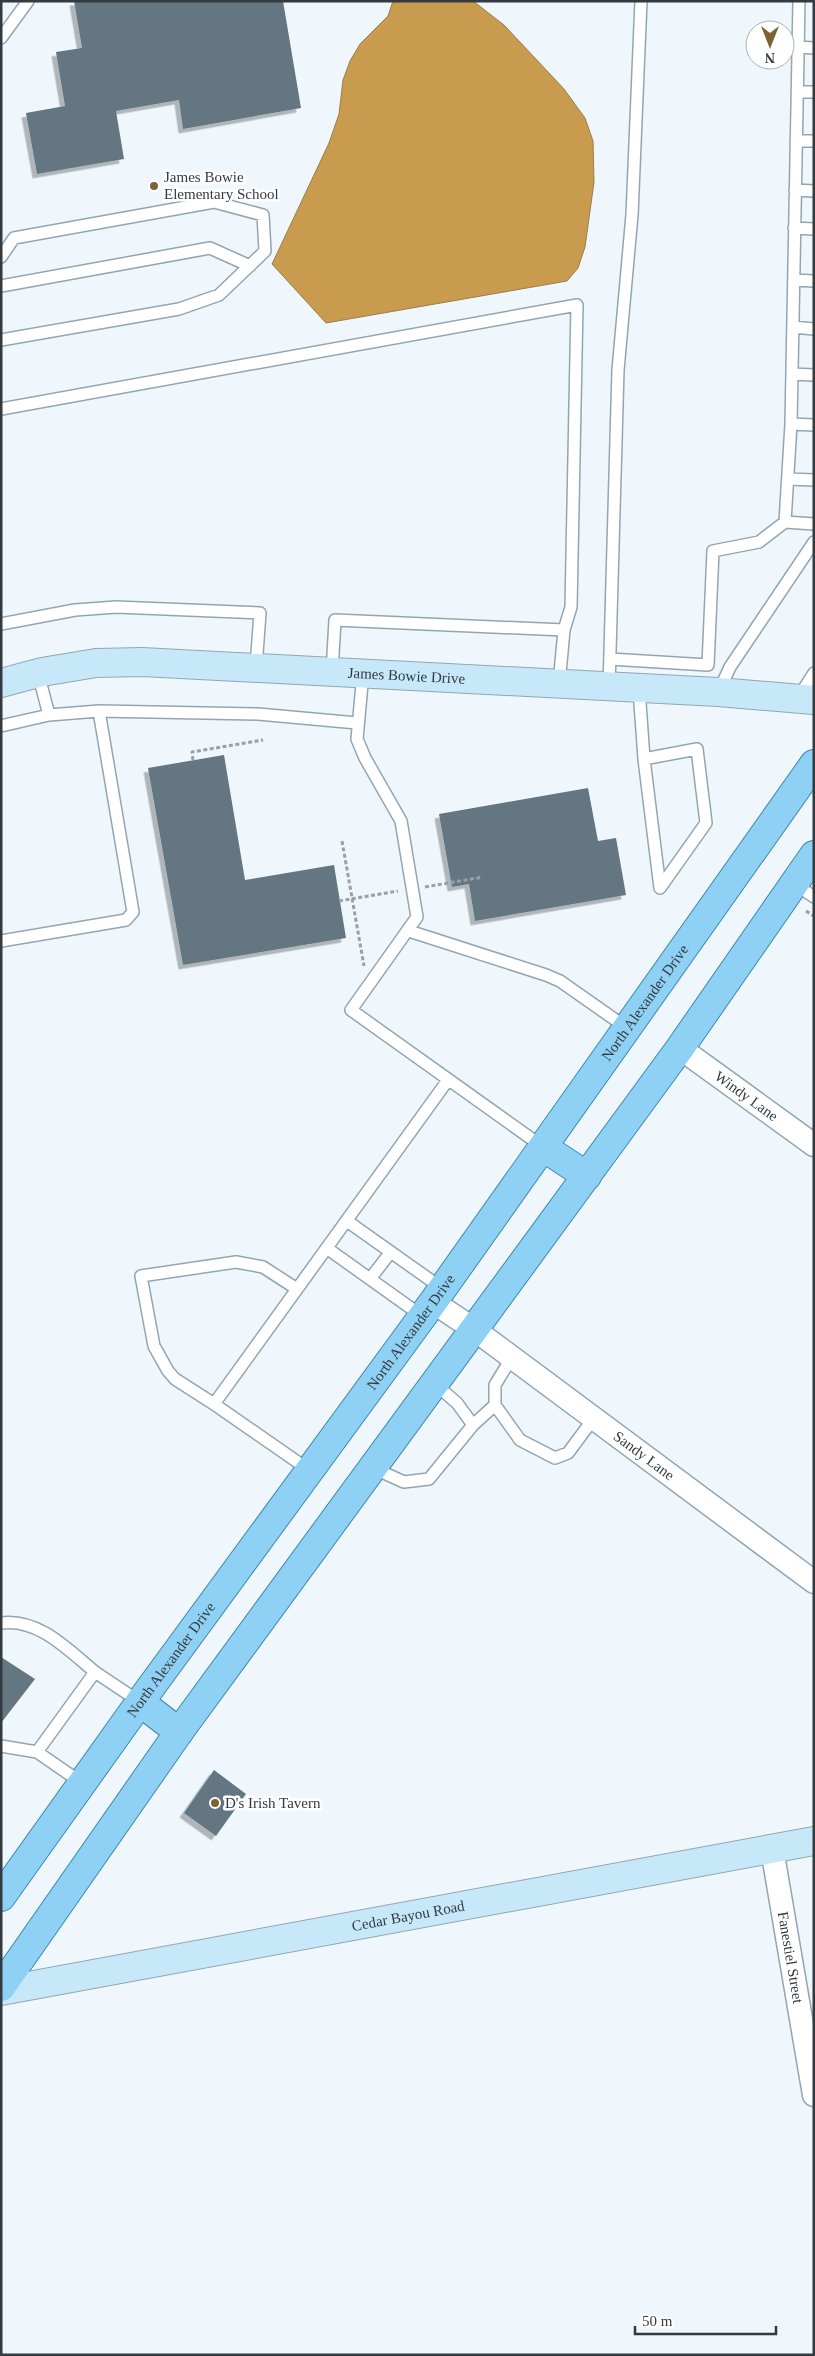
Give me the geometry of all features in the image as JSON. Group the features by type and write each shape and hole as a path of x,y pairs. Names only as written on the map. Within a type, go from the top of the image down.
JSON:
{"main road":[{"name":"North Alexander Drive","path":"1,1897 140,1702 433,1302 814,764"},
{"path":"1,1987 179,1732 680,1048 804,890 814,855"},
{"path":"543,1147 587,1176"},
{"path":"140,1702 179,1732"}],"street":[{"name":"James Bowie Drive","path":"1,683 38,673 96,663 142,662 718,692 806,699"},
{"name":"Windy Lane","path":"680,1048 814,1145"},
{"name":"Sandy Lane","path":"433,1302 475,1330 814,1582"},
{"name":"Cedar Bayou Road","path":"1,1991 814,1842"},
{"name":"Fanestiel Street","path":"772,1850 814,2095"}],"lane":[{"path":"1,38 28,1"},
{"path":"609,687 618,370 632,214 641,1"},
{"path":"785,522 791,424 799,1"},
{"path":"798,48 814,48"},
{"path":"797,92 814,92"},
{"path":"796,141 814,141"},
{"path":"795,190 814,190"},
{"path":"1,257 14,238 214,202 263,215 265,251 219,295 179,309 1,340"},
{"path":"794,228 814,229"},
{"path":"1,286 210,248 250,266"},
{"path":"794,280 814,281"},
{"path":"1,409 577,305 571,607 564,630 559,684"},
{"path":"793,327 814,329"},
{"path":"792,374 814,375"},
{"path":"791,424 814,425"},
{"path":"788,480 814,480"},
{"path":"708,665 713,551 759,542 785,522 814,524"},
{"path":"718,692 730,667 814,542"},
{"path":"1,624 75,610 116,607 260,613 256,667"},
{"path":"332,672 335,620 564,630"},
{"path":"610,659 730,667"},
{"path":"38,673 49,715"},
{"path":"363,673 357,739 360,748 401,821 417,911 415,921 351,1010 543,1147"},
{"path":"806,699 814,673"},
{"path":"639,689 644,759 660,888 706,823 697,749 644,759"},
{"path":"1,726 49,715 99,711 258,714 357,723"},
{"path":"1,941 126,920 133,912 99,711"},
{"path":"408,931 546,975 560,982 627,1028"},
{"path":"214,1404 328,1249 448,1080"},
{"path":"347,1221 390,1253 433,1302"},
{"path":"328,1249 370,1279 433,1302"},
{"path":"370,1279 390,1253"},
{"path":"297,1289 263,1267 236,1262 140,1276 151,1333 161,1360 175,1379 309,1470"},
{"path":"512,1358 495,1385 495,1405 520,1440 555,1458 568,1452 594,1418"},
{"path":"435,1384 457,1403 473,1425"},
{"path":"373,1468 404,1482 429,1479 473,1425 495,1405"},
{"path":"1,1623 10,1622 51,1635 95,1672 140,1702"},
{"path":"37,1752 95,1672"},
{"path":"1,1746 37,1752 82,1783"}],"path":[{"path":"194,760 192,752 262,740"},
{"path":"342,841 365,969"},
{"path":"424,887 483,877"},
{"path":"340,901 400,891"}],"shaded area":[{"path":"393,1 473,1 504,25 564,89 585,118 593,141 594,182 585,247 578,268 567,281 326,323 272,264 329,143 339,114 343,80 350,61 360,44 388,16"}],"building":[{"path":"74,1 283,1 301,108 183,129 179,100 116,111 124,159 37,174 26,113 65,106 56,52 82,48"},
{"path":"224,755 245,880 334,865 346,938 183,965 148,768"},
{"path":"588,788 598,841 616,838 626,895 475,921 469,884 452,887 439,814"},
{"path":"1,1657 35,1679 1,1723"},
{"name":"D's Irish Tavern","path":"214,1770 246,1794 216,1836 184,1813"}],"place":[{"name":"James Bowie Elementary School","path":"154,186"},
{"name":"D's Irish Tavern","path":"215,1803"}]}
